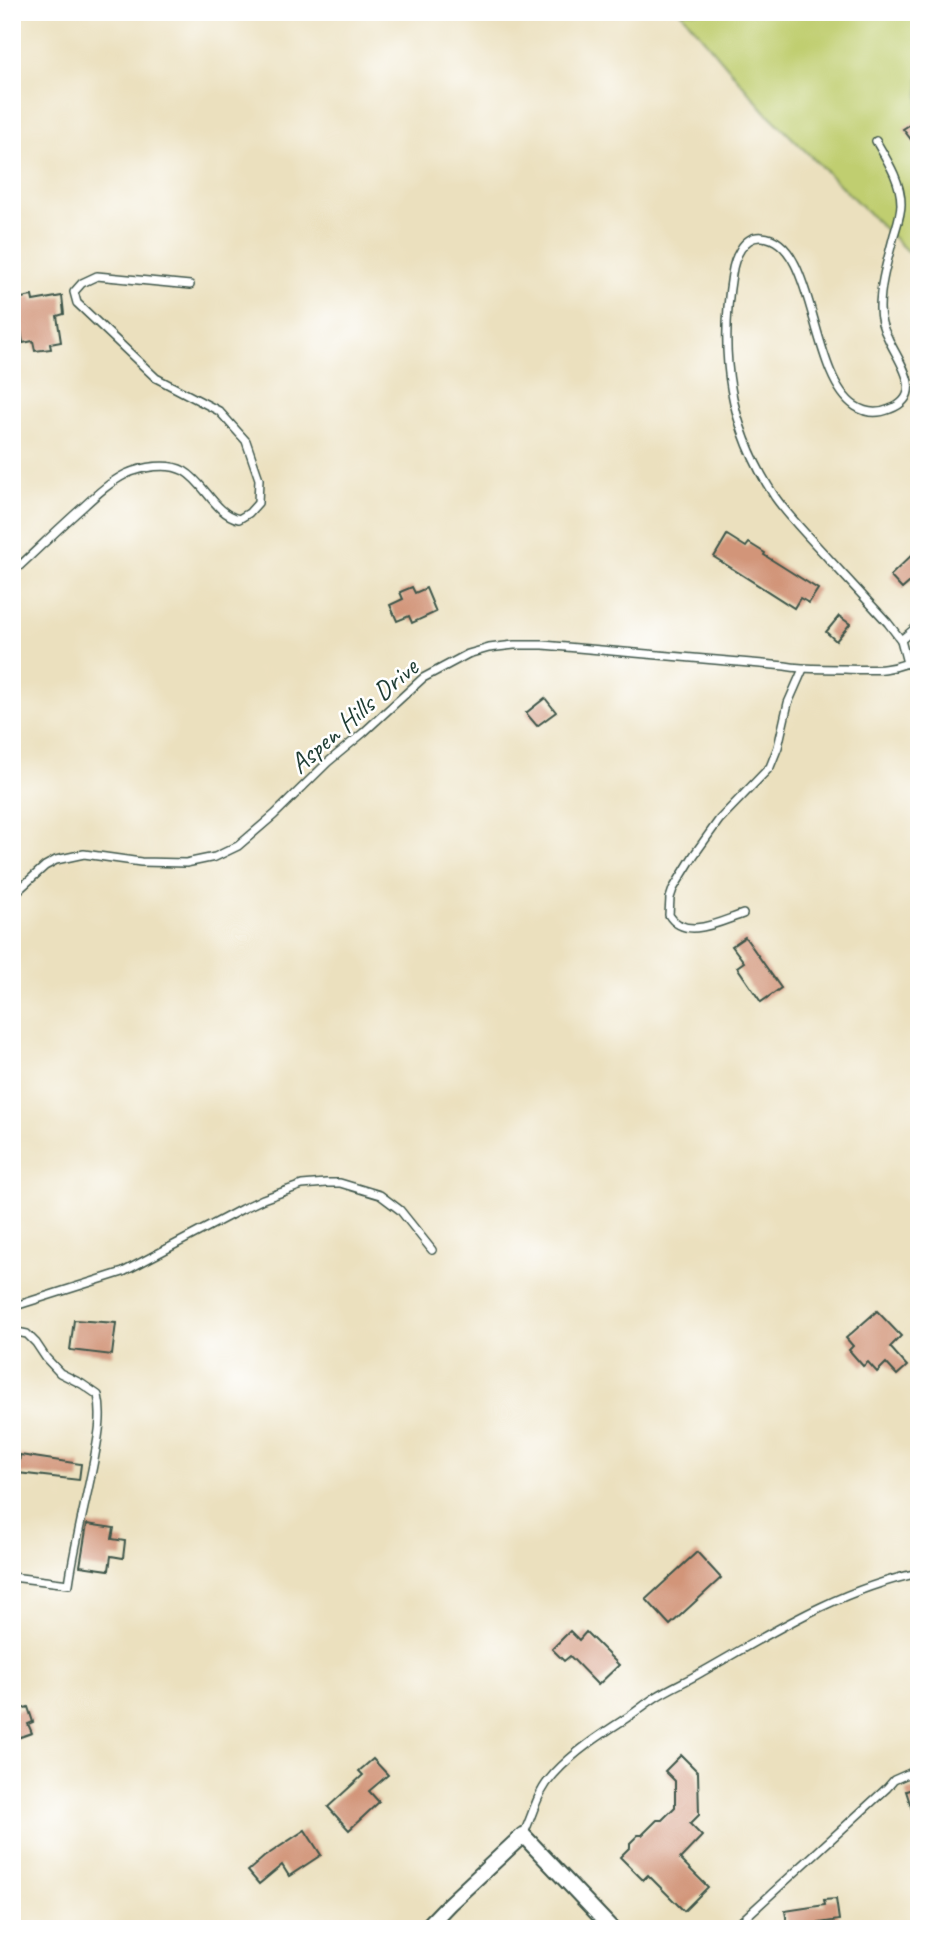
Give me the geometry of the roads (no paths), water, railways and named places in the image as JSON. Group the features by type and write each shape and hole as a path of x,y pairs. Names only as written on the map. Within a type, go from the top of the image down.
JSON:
{"street":[{"path":"425,1929 523,1835 612,1929"}],"lane":[{"path":"876,141 893,172 901,206 886,266 880,310 888,340 905,369 908,380 908,393 904,401 890,410 872,413 852,404 840,391 824,359 796,265 780,245 765,237 759,236 744,245 734,264 727,305 727,356 739,426 757,467 794,521 901,640 906,663"},
{"path":"12,573 102,490 126,475 144,469 168,466 182,469 199,482 231,517 240,519 258,503 259,479 246,441 219,411 156,378 77,303 74,292 82,283 97,276 191,285"},
{"path":"901,640 919,625"},
{"name":"Aspen Hills Drive","path":"12,896 45,866 56,860 84,854 141,862 186,863 215,857 237,846 414,685 468,654 489,648 543,645 803,669 862,671 894,667 919,656"},
{"path":"743,914 697,929 680,926 669,915 670,898 694,855 719,820 770,767 778,747 788,704 803,669"},
{"path":"12,1307 123,1272 242,1209 302,1185 340,1183 380,1195 400,1210 432,1250"},
{"path":"12,1331 27,1334 60,1373 98,1395 101,1409 91,1477 69,1584 12,1577"},
{"path":"523,1835 542,1789 567,1761 657,1696 824,1605 858,1590 919,1573"},
{"path":"733,1929 894,1780 919,1769"}]}
